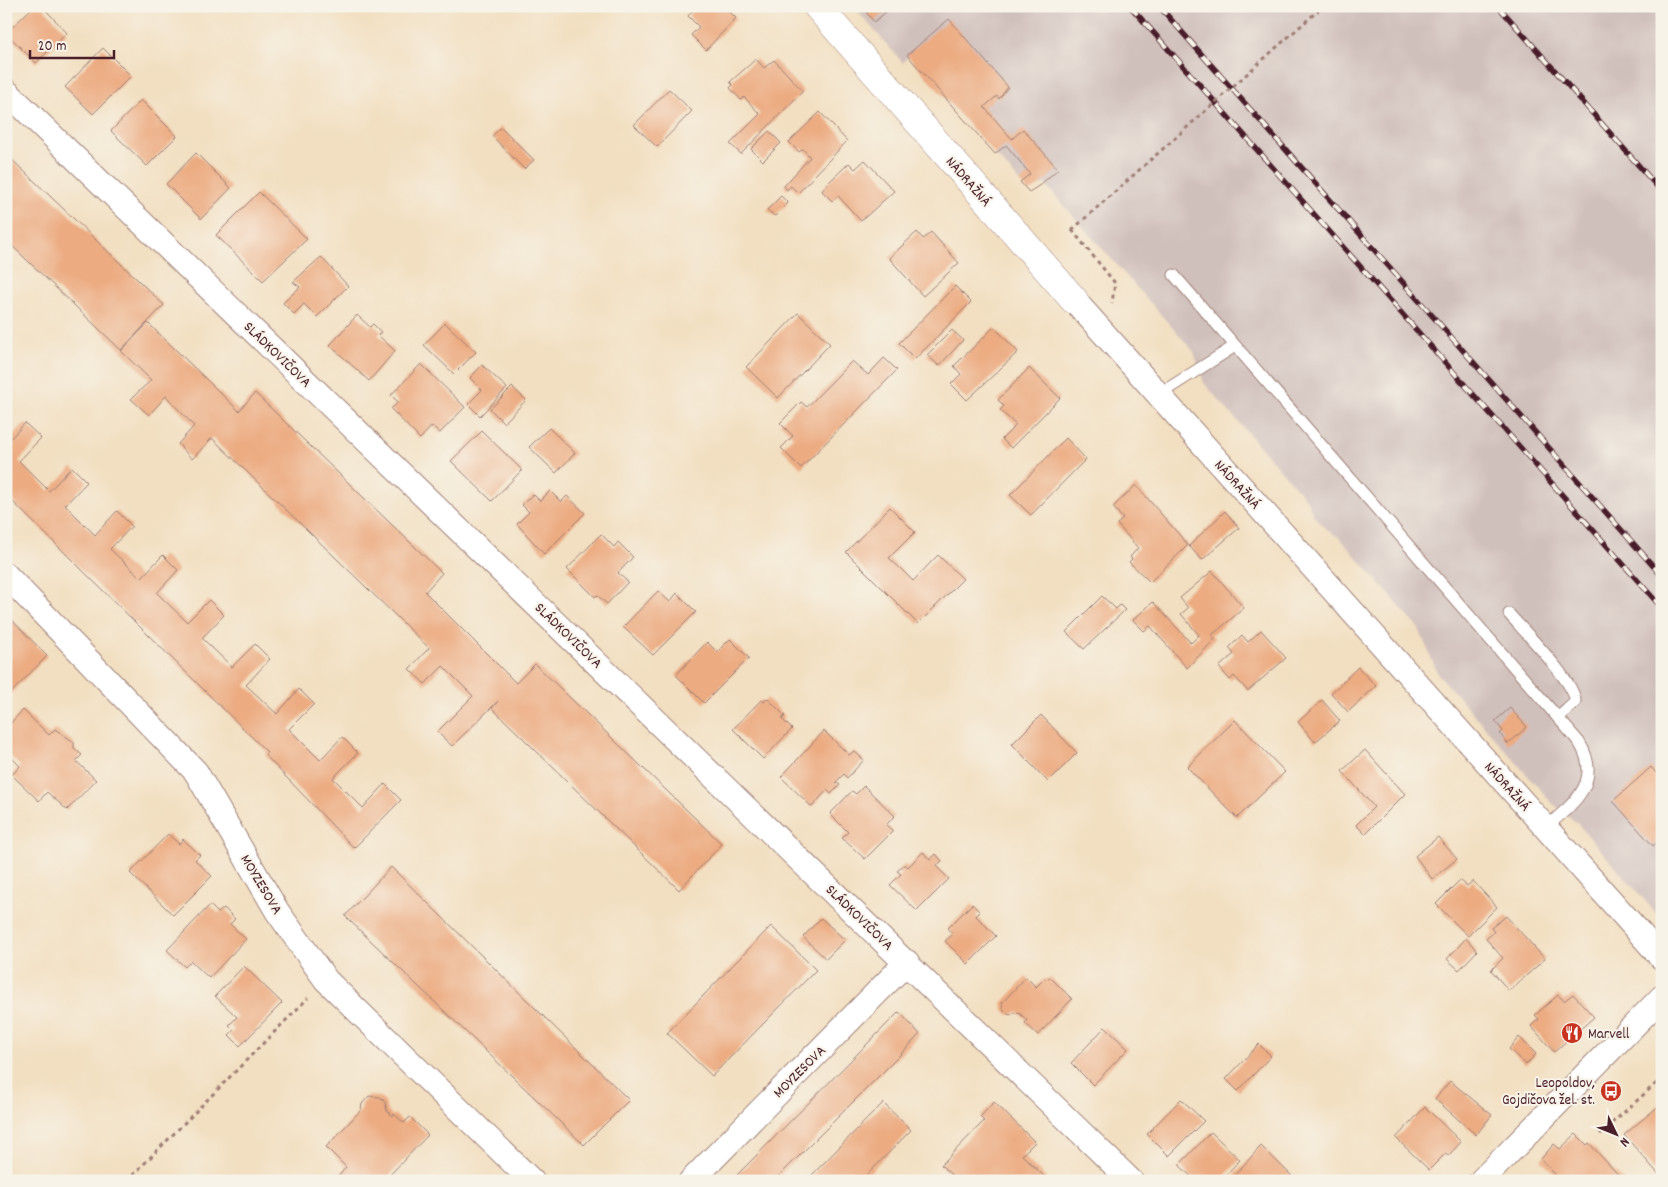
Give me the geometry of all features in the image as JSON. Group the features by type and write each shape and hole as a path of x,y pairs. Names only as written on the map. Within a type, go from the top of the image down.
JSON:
{"street":[{"name":"NÁDRAŽNÁ","path":"817,6 1158,395 1662,958"},
{"name":"SLÁDKOVIČOVA","path":"6,91 907,962 1130,1181"},
{"name":"MOYZESOVA","path":"6,575 196,772 277,911 326,980 532,1181"},
{"name":"MOYZESOVA","path":"691,1181 907,962"},
{"path":"1481,1181 1662,998"}],"lane":[{"path":"1174,276 1579,742 1590,766 1587,783 1579,797 1545,828"},
{"path":"1158,395 1235,346"},
{"path":"1509,614 1567,681 1575,694 1574,702 1558,718"}],"path":[{"path":"1114,283 1072,230 1323,6"},
{"path":"127,1181 326,980"},
{"path":"1600,1134 1662,1078"},
{"path":"1656,1083 1662,1090"}],"shaded area":[{"path":"853,6 1662,6 1662,920 1577,823 1553,804 1438,674 1419,629 1340,538 1326,529 1313,515 1307,500 1204,383 1194,352 1044,183 1029,192 908,56 903,63"}],"building":[{"path":"34,6 42,6 67,33 36,63 6,33"},
{"path":"697,6 724,6 736,18 706,50 691,35 699,27 688,16"},
{"path":"866,6 893,6 874,22 863,8"},
{"path":"949,19 1008,87 999,99 997,96 984,107 1012,139 1023,129 1058,169 1029,192 1020,182 1030,174 1006,145 995,154 907,55"},
{"path":"103,48 131,76 93,114 65,87"},
{"path":"756,59 764,68 774,60 803,91 741,154 730,144 760,114 744,97 741,100 730,88 733,85 730,82"},
{"path":"669,89 692,111 657,147 634,125"},
{"path":"141,100 177,136 147,166 111,131"},
{"path":"820,112 847,141 798,193 791,186 787,190 784,186 810,157 803,149 799,152 789,142"},
{"path":"501,127 534,160 524,169 492,136"},
{"path":"769,131 781,143 763,161 751,149"},
{"path":"196,153 231,188 201,219 166,184"},
{"path":"6,154 164,305 121,350 6,240"},
{"path":"865,160 894,191 861,221 838,196 832,201 822,191 849,163 855,169"},
{"path":"259,192 307,239 263,281 216,235"},
{"path":"781,196 788,203 775,216 767,210"},
{"path":"917,232 923,239 931,232 959,263 923,296 889,258"},
{"path":"321,257 348,286 317,317 304,304 294,314 283,303 300,287 293,282"},
{"path":"955,286 971,302 915,359 899,343"},
{"path":"798,313 830,344 778,398 746,367"},
{"path":"357,315 370,327 373,324 381,332 378,335 395,351 369,381 330,345"},
{"path":"148,323 239,411 255,393 442,573 425,592 516,683 535,664 722,844 679,890 492,708 498,701 452,746 437,732 473,696 443,666 425,684 409,669 429,648 212,438 192,459 178,444 194,426 166,396 149,415 131,399 151,380 121,351"},
{"path":"445,323 476,352 454,374 424,345"},
{"path":"994,327 1018,352 967,400 951,384 961,374 954,366"},
{"path":"952,330 963,340 939,366 927,355"},
{"path":"884,358 897,370 801,468 781,448 793,436 780,423 801,402 807,407 852,361 868,375"},
{"path":"421,364 465,407 440,433 432,426 420,439 391,409 398,402 391,395"},
{"path":"482,365 507,388 480,416 468,404 482,390 470,378"},
{"path":"1029,368 1060,398 1011,448 1002,439 1016,425 1000,410 1004,406 998,400"},
{"path":"512,387 526,400 504,423 490,409"},
{"path":"25,423 41,438 19,461 49,491 72,467 87,482 65,505 95,535 117,511 132,526 110,549 141,578 163,555 178,570 157,593 187,622 209,600 224,615 202,638 232,667 255,644 270,659 246,685 277,714 299,689 314,704 289,729 320,760 342,737 358,753 333,778 363,808 385,784 401,800 354,848 265,755 267,752 6,495 6,443"},
{"path":"549,428 575,453 556,473 529,447"},
{"path":"482,431 522,470 492,501 451,461"},
{"path":"1066,438 1086,459 1031,515 1010,495"},
{"path":"1136,485 1188,545 1150,582 1129,562 1132,559 1130,557 1138,548 1117,524 1123,519 1113,507"},
{"path":"550,491 561,502 567,496 585,513 544,554 517,524 529,512 522,505 533,494 540,501"},
{"path":"890,507 915,532 889,558 913,581 938,555 963,579 918,624 846,552"},
{"path":"1225,511 1239,528 1202,560 1189,546"},
{"path":"601,534 614,547 618,542 633,557 618,573 628,582 607,604 597,595 595,597 567,569"},
{"path":"1212,571 1244,608 1212,635 1215,639 1187,668 1150,626 1144,631 1133,620 1153,602 1191,643 1199,635 1181,614 1188,608 1180,598"},
{"path":"658,591 670,602 677,593 696,612 653,655 623,627"},
{"path":"1102,596 1116,609 1120,605 1125,610 1084,649 1066,632"},
{"path":"10,618 47,656 6,698 6,622"},
{"path":"1261,630 1286,658 1248,691 1234,676 1230,680 1219,667 1234,654 1229,648 1242,635 1248,642"},
{"path":"730,639 749,658 704,703 676,675 707,642 717,652"},
{"path":"1358,667 1376,686 1348,712 1331,693"},
{"path":"767,698 785,716 782,719 792,729 763,759 733,729 761,700 764,702"},
{"path":"1322,700 1340,721 1315,742 1298,722"},
{"path":"1510,708 1527,727 1508,744 1500,734 1503,731 1495,721"},
{"path":"23,710 49,735 55,729 74,742 74,748 82,755 76,761 96,780 67,810 47,792 39,801 12,775 20,766 6,752 6,728"},
{"path":"1041,715 1077,753 1048,782 1012,744"},
{"path":"1235,720 1285,772 1237,818 1187,767"},
{"path":"824,731 849,755 854,751 864,760 847,778 844,774 836,782 840,785 831,794 827,790 812,807 781,777"},
{"path":"1365,750 1405,794 1365,834 1356,825 1374,807 1342,771"},
{"path":"1651,767 1662,780 1662,838 1653,846 1613,801"},
{"path":"864,786 895,816 886,825 893,831 865,859 842,838 848,832 830,814 852,791 856,794"},
{"path":"168,834 179,844 183,839 200,855 195,860 212,876 173,915 130,873"},
{"path":"1438,837 1457,859 1432,879 1415,856"},
{"path":"923,852 930,860 936,854 942,861 936,866 949,879 917,911 890,885 901,874 897,871 905,864 908,867"},
{"path":"391,867 629,1100 584,1145 345,916"},
{"path":"1460,880 1467,886 1473,881 1497,907 1468,936 1436,904"},
{"path":"972,904 980,912 976,916 996,936 968,964 945,941 953,934 948,928"},
{"path":"210,905 218,913 224,908 235,919 230,924 246,939 209,978 191,961 185,967 167,950"},
{"path":"1506,916 1545,959 1509,991 1491,970 1503,958 1486,939 1494,932 1491,928"},
{"path":"821,918 845,940 826,959 803,937"},
{"path":"771,926 816,970 712,1076 667,1033"},
{"path":"1466,938 1477,951 1459,970 1447,959"},
{"path":"244,966 282,1003 240,1046 229,1035 234,1030 229,1025 237,1017 215,996"},
{"path":"1026,977 1036,987 1044,979 1051,978 1072,999 1038,1035 1025,1023 1027,1020 1018,1012 1009,1015 1003,1009 1002,1003"},
{"path":"1573,994 1594,1017 1554,1052 1531,1026 1539,1019 1535,1015 1558,995 1564,1001"},
{"path":"899,1012 920,1034 901,1054 774,1181 731,1181"},
{"path":"1105,1027 1128,1049 1093,1085 1071,1063"},
{"path":"1519,1037 1536,1054 1526,1065 1509,1049"},
{"path":"1259,1044 1271,1056 1238,1091 1226,1079"},
{"path":"1450,1081 1492,1115 1476,1135 1435,1099"},
{"path":"369,1096 380,1097 385,1102 387,1111 393,1116 394,1114 404,1123 410,1117 428,1135 384,1181 335,1181 346,1167 326,1147 361,1110 362,1104"},
{"path":"1181,1099 1204,1121 1169,1156 1147,1134"},
{"path":"994,1102 1035,1142 1022,1155 1049,1181 958,1181 941,1165 984,1121 980,1117"},
{"path":"883,1103 911,1130 861,1181 806,1181"},
{"path":"1662,1103 1662,1178 1624,1135"},
{"path":"1425,1107 1461,1142 1448,1156 1446,1153 1429,1170 1396,1138"},
{"path":"1211,1132 1240,1160 1220,1181 1196,1181 1179,1165"},
{"path":"1576,1134 1587,1145 1589,1143 1624,1181 1561,1181 1541,1159 1554,1144 1560,1149"},
{"path":"1261,1146 1297,1181 1239,1181 1234,1176"}],"railway":[{"path":"1130,6 1662,608"},
{"path":"1159,6 1662,576"},
{"path":"1498,6 1662,192"}],"place":[{"name":"Marvell","path":"1572,1033"},
{"name":"Leopoldov, Gojdičova žel. st.","path":"1611,1091"}]}
